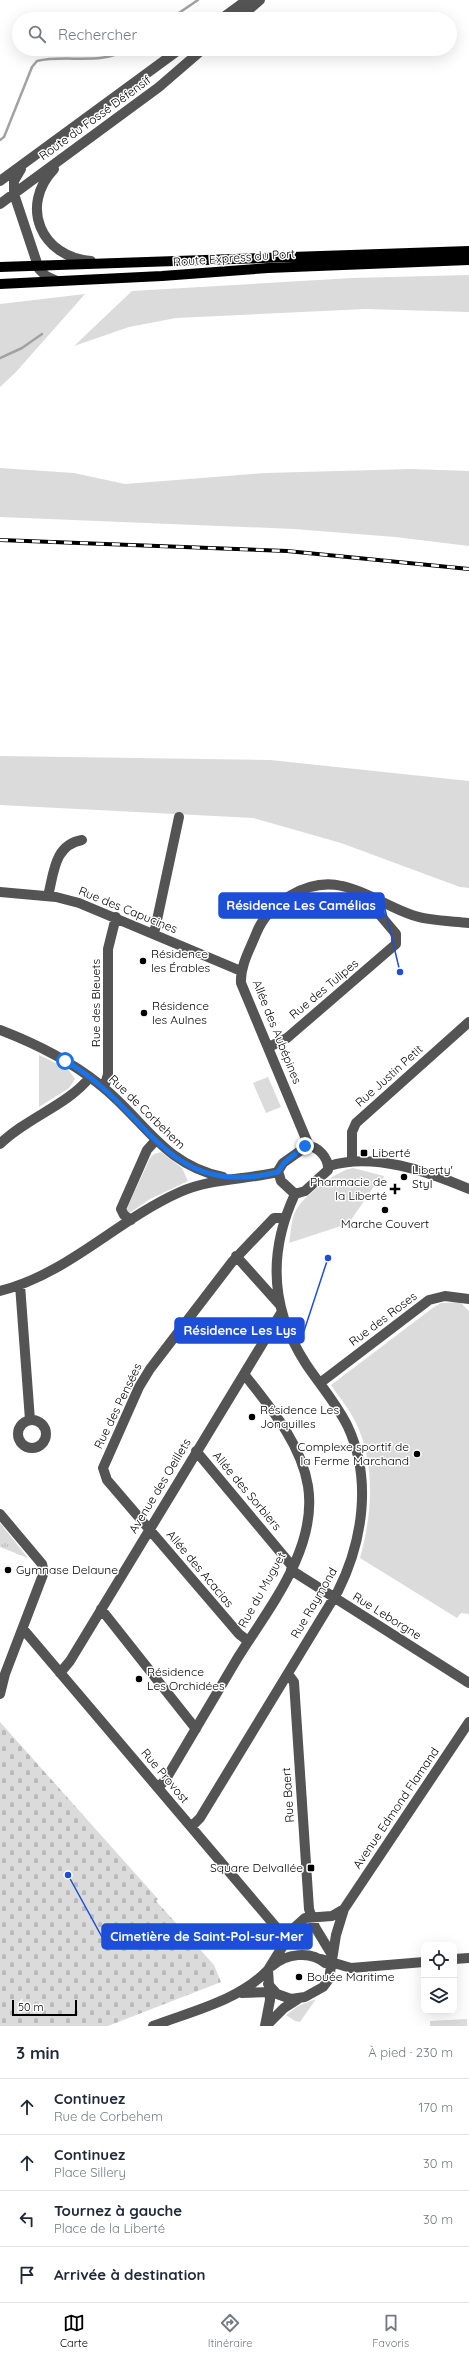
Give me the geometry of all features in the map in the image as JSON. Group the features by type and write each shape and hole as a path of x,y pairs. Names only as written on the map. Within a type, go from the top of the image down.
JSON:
{"main road":[{"name":"Route Express du Port","path":"0,267 37,267 89,263 469,251"},
{"name":"Route Express du Port","path":"0,284 162,276 262,268 469,260"}],"street":[{"path":"231,12 247,0"},
{"path":"246,12 260,0"},
{"name":"Route du Fossé Défensif","path":"0,181 170,56"},
{"name":"Route du Fossé Défensif","path":"0,204 167,80 195,56"},
{"path":"78,147 52,171 44,182 38,200 38,216 45,236 55,248 70,258 89,263"},
{"path":"32,158 15,178 14,194 37,267 43,274 58,281"},
{"path":"154,934 179,817"},
{"path":"48,896 60,852 72,842 82,840"},
{"name":"Allée des Aubépines","path":"308,1146 269,1047 245,995 241,971 257,930 274,906 298,892 321,885 338,885 362,894"},
{"name":"Rue des Capucines","path":"0,892 48,896 79,903 241,971"},
{"path":"362,894 414,916 469,923"},
{"name":"Rue des Tulipes","path":"269,1047 287,1038 393,948 397,942 396,934 362,894"},
{"name":"Rue des Bleuets","path":"104,1088 108,1074 109,944 116,918"},
{"name":"Rue Justin Petit","path":"352,1161 352,1132 356,1123 469,1022"},
{"name":"Rue de Corbehem","path":"0,1030 65,1061 90,1077 104,1088 156,1140 174,1156 194,1170 237,1179"},
{"path":"0,1144 20,1126 78,1090 90,1077"},
{"path":"130,1220 124,1215 121,1209 145,1154 156,1140"},
{"path":"0,1291 20,1285 66,1263 130,1220 158,1203 185,1190 211,1182 278,1172 284,1163 302,1148 308,1146 318,1150 327,1160 329,1166 326,1174 305,1191 295,1194 281,1181 278,1172"},
{"path":"329,1166 352,1161 410,1169 469,1188"},
{"name":"Rue Raymond","path":"191,1827 199,1819 334,1598 348,1569 358,1533 362,1484 358,1456 348,1427 297,1349 280,1309 277,1265 280,1235 295,1194"},
{"name":"Rue des Pensées","path":"150,1529 106,1479 104,1466 147,1373 236,1256 272,1220 277,1218 285,1218"},
{"path":"236,1256 280,1309"},
{"path":"20,1285 30,1420"},
{"name":"Rue des Roses","path":"320,1383 432,1298 449,1295 469,1299"},
{"name":"Avenue des Oeillets","path":"60,1672 70,1661 244,1374 280,1309"},
{"name":"Rue du Muguet","path":"158,1788 166,1779 292,1568 303,1539 307,1520 309,1500 306,1476 289,1437 244,1374"},
{"name":"Allée des Sorbiers","path":"196,1451 292,1568"},
{"path":"0,1514 44,1570 42,1580 3,1679 0,1694"},
{"name":"Allée des Acacias","path":"150,1529 239,1634 248,1642"},
{"name":"Rue Leborgne","path":"292,1568 334,1598 469,1683"},
{"path":"101,1609 196,1729"},
{"name":"Rue Provost","path":"22,1629 287,1940"},
{"name":"Rue Baert","path":"288,1674 294,1682 310,1916"},
{"name":"Avenue Edmond Flamand","path":"344,1909 469,1722"},
{"path":"266,2026 269,2009 269,1970 299,1922 310,1916 332,1916 344,1909"},
{"path":"327,1982 328,1962 344,1909"},
{"path":"310,1916 328,1962"},
{"path":"158,2025 238,1993 254,1984 278,1962 297,1955 312,1956 351,1968"},
{"path":"457,1959 469,1958"},
{"path":"266,2026 284,2008 318,1991 338,1973 351,1968 421,1962"},
{"path":"238,1993 270,1989 287,1998 302,1998"},
{"path":"250,1992 260,1997 269,2009"}],"green space":[{"path":"469,275 469,312 365,309 176,318 129,327 74,346 132,291 352,278"},
{"path":"85,294 16,372 0,387 0,304"},
{"path":"0,468 74,473 125,484 265,473 411,469 469,471 469,546 395,537 294,529 0,517"},
{"path":"0,756 270,760 469,781 469,888 460,887 341,843 253,818 0,805"},
{"path":"39,1055 68,1069 75,1079 69,1088 39,1107"},
{"path":"268,1077 281,1107 266,1113 253,1083"},
{"path":"161,1152 182,1168 188,1181 150,1199 128,1214 127,1208 150,1158 154,1154"},
{"path":"353,1168 384,1176 382,1183 377,1182 351,1220 344,1225 289,1243 293,1218 300,1204 313,1191 330,1178 338,1173"},
{"name":"Complexe sportif de la Ferme Marchand","path":"460,1302 469,1311 469,1614 461,1613 457,1618 360,1558 369,1507 370,1490 367,1456 354,1418 331,1385 434,1307 441,1303"},
{"path":"0,1523 28,1558 0,1547"},
{"path":"0,1722 158,1899 156,1901 214,1965 221,1982 108,2026 0,2026"},
{"path":"316,1999 300,2022 295,2021 286,2015 298,2006"},
{"path":"467,2019 467,2026 430,2026 430,2021"}],"waterway":[{"path":"180,12 198,0"},
{"path":"0,140 4,137 32,67 37,61 48,59 95,58 110,56"},
{"path":"0,358 22,348 42,334"}],"railway":[{"path":"0,540 287,551 469,569"}],"place":[{"name":"Résidence les Érables","path":"143,961"},
{"name":"Résidence Les Camélias","path":"400,972"},
{"name":"Résidence les Aulnes","path":"144,1013"},
{"name":"Liberté","path":"364,1153"},
{"name":"Liberty' Styl","path":"404,1177"},
{"name":"Pharmacie de la Liberté","path":"395,1189"},
{"name":"Marche Couvert","path":"385,1210"},
{"name":"Résidence Les Lys","path":"328,1258"},
{"name":"Résidence Les Jonquilles","path":"252,1417"},
{"name":"Complexe sportif de la Ferme Marchand","path":"417,1454"},
{"name":"Gymnase Delaune","path":"8,1570"},
{"name":"Résidence Les Orchidées","path":"139,1679"},
{"name":"Square Delvallée","path":"311,1868"},
{"name":"Cimetière de Saint-Pol-sur-Mer","path":"68,1875"},
{"name":"Bouée Maritime","path":"299,1977"}],"route":[{"path":"65,1061 108,1091 156,1140 186,1165 199,1172 224,1178 237,1179 271,1174 278,1172 279,1168 284,1163 305,1146"}]}
